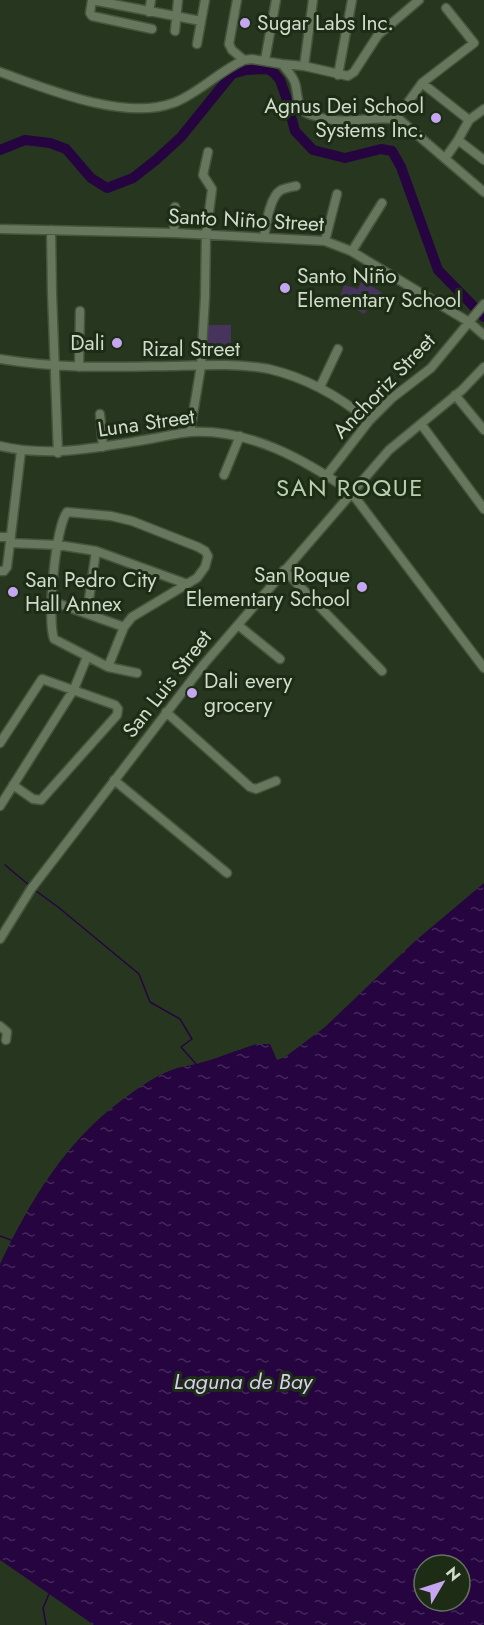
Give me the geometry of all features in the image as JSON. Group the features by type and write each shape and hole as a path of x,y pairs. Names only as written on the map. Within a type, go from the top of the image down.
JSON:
{"street":[{"path":"152,29 92,16 90,13 92,0 122,3 149,12 201,21"},
{"path":"149,12 151,0"},
{"path":"175,31 178,0"},
{"path":"197,44 205,0"},
{"path":"237,0 229,44 244,60"},
{"path":"266,60 276,0"},
{"path":"304,66 313,0"},
{"path":"338,75 352,0"},
{"path":"0,72 74,98 147,109 176,102 244,60 252,58 348,76 354,72 378,35 418,0"},
{"path":"396,119 423,83 474,43 446,8"},
{"path":"282,64 295,81 298,102 306,113 329,121 396,119 405,123 446,157 484,192"},
{"path":"423,83 469,120"},
{"path":"446,157 469,120 484,109"},
{"path":"458,140 484,160"},
{"path":"190,432 201,366 206,236 212,189 203,175 208,152"},
{"path":"264,238 270,210 277,194 281,190 296,186"},
{"path":"325,241 337,194"},
{"path":"352,251 382,202"},
{"path":"174,233 175,207"},
{"name":"Santo Niño Street","path":"0,229 174,233 325,241 352,251 471,320 484,334"},
{"path":"51,230 58,453"},
{"name":"Anchoriz Street","path":"327,475 369,421 392,398 431,368 484,303"},
{"path":"79,368 80,311"},
{"path":"320,387 338,349"},
{"name":"Rizal Street","path":"0,359 79,368 201,366 268,369 320,387 341,398 369,421"},
{"name":"San Luis Street","path":"0,939 31,889 166,712 238,624 388,450 456,395 484,367"},
{"path":"456,395 484,430"},
{"path":"100,414 102,447"},
{"path":"421,424 484,508"},
{"name":"Luna Street","path":"0,446 21,451 58,453 190,432 220,433 240,436 292,456 327,475 351,492 482,661"},
{"path":"224,475 240,436"},
{"path":"4,569 11,540 21,451"},
{"path":"108,667 124,627 132,617 197,578 205,567 208,556 205,551 132,521 111,516 67,512 58,545 51,601 54,639 108,667 137,674"},
{"path":"0,537 96,551 187,584"},
{"path":"87,613 96,551"},
{"path":"284,570 382,671"},
{"path":"51,601 124,627"},
{"path":"238,624 280,659"},
{"path":"0,806 74,690 87,657"},
{"path":"0,743 42,679 115,705 118,709 117,715 41,800 33,799 13,785"},
{"path":"166,712 250,788 256,789 276,781"},
{"path":"114,780 227,873"},
{"path":"0,1026 7,1032 6,1040"}],"shaded area":[{"path":"362,280 382,293 364,314 339,300 344,285 358,289"},
{"path":"205,325 231,325 231,347 204,346"}],"water":[{"name":"Laguna de Bay","path":"484,883 484,1625 94,1625 0,1560 0,1264 37,1195 51,1174 83,1134 122,1100 169,1071 257,1044 270,1044 277,1060 285,1057 325,1027 414,942"}],"waterway":[{"path":"0,150 25,140 50,143 66,149 91,178 107,188 133,178 156,160 181,137 232,74 246,70 267,69 280,80 295,131 313,150 345,158 381,149 392,151 401,167 438,270 484,317"},
{"path":"5,865 29,885"},
{"path":"36,891 139,974 150,1002 180,1019 192,1039 181,1047 196,1064"},
{"path":"0,1236 11,1240"},
{"path":"46,1625 43,1608 49,1594"}],"place":[{"name":"Sugar Labs Inc.","path":"245,23"},
{"name":"Agnus Dei School Systems Inc.","path":"436,118"},
{"name":"Santo Niño Elementary School","path":"285,288"},
{"name":"Dali","path":"117,343"},
{"name":"San Roque Elementary School","path":"362,587"},
{"name":"San Pedro City Hall Annex","path":"13,592"},
{"name":"Dali every grocery","path":"192,693"}],"district":[{"name":"SAN ROQUE","path":"350,488"}]}
